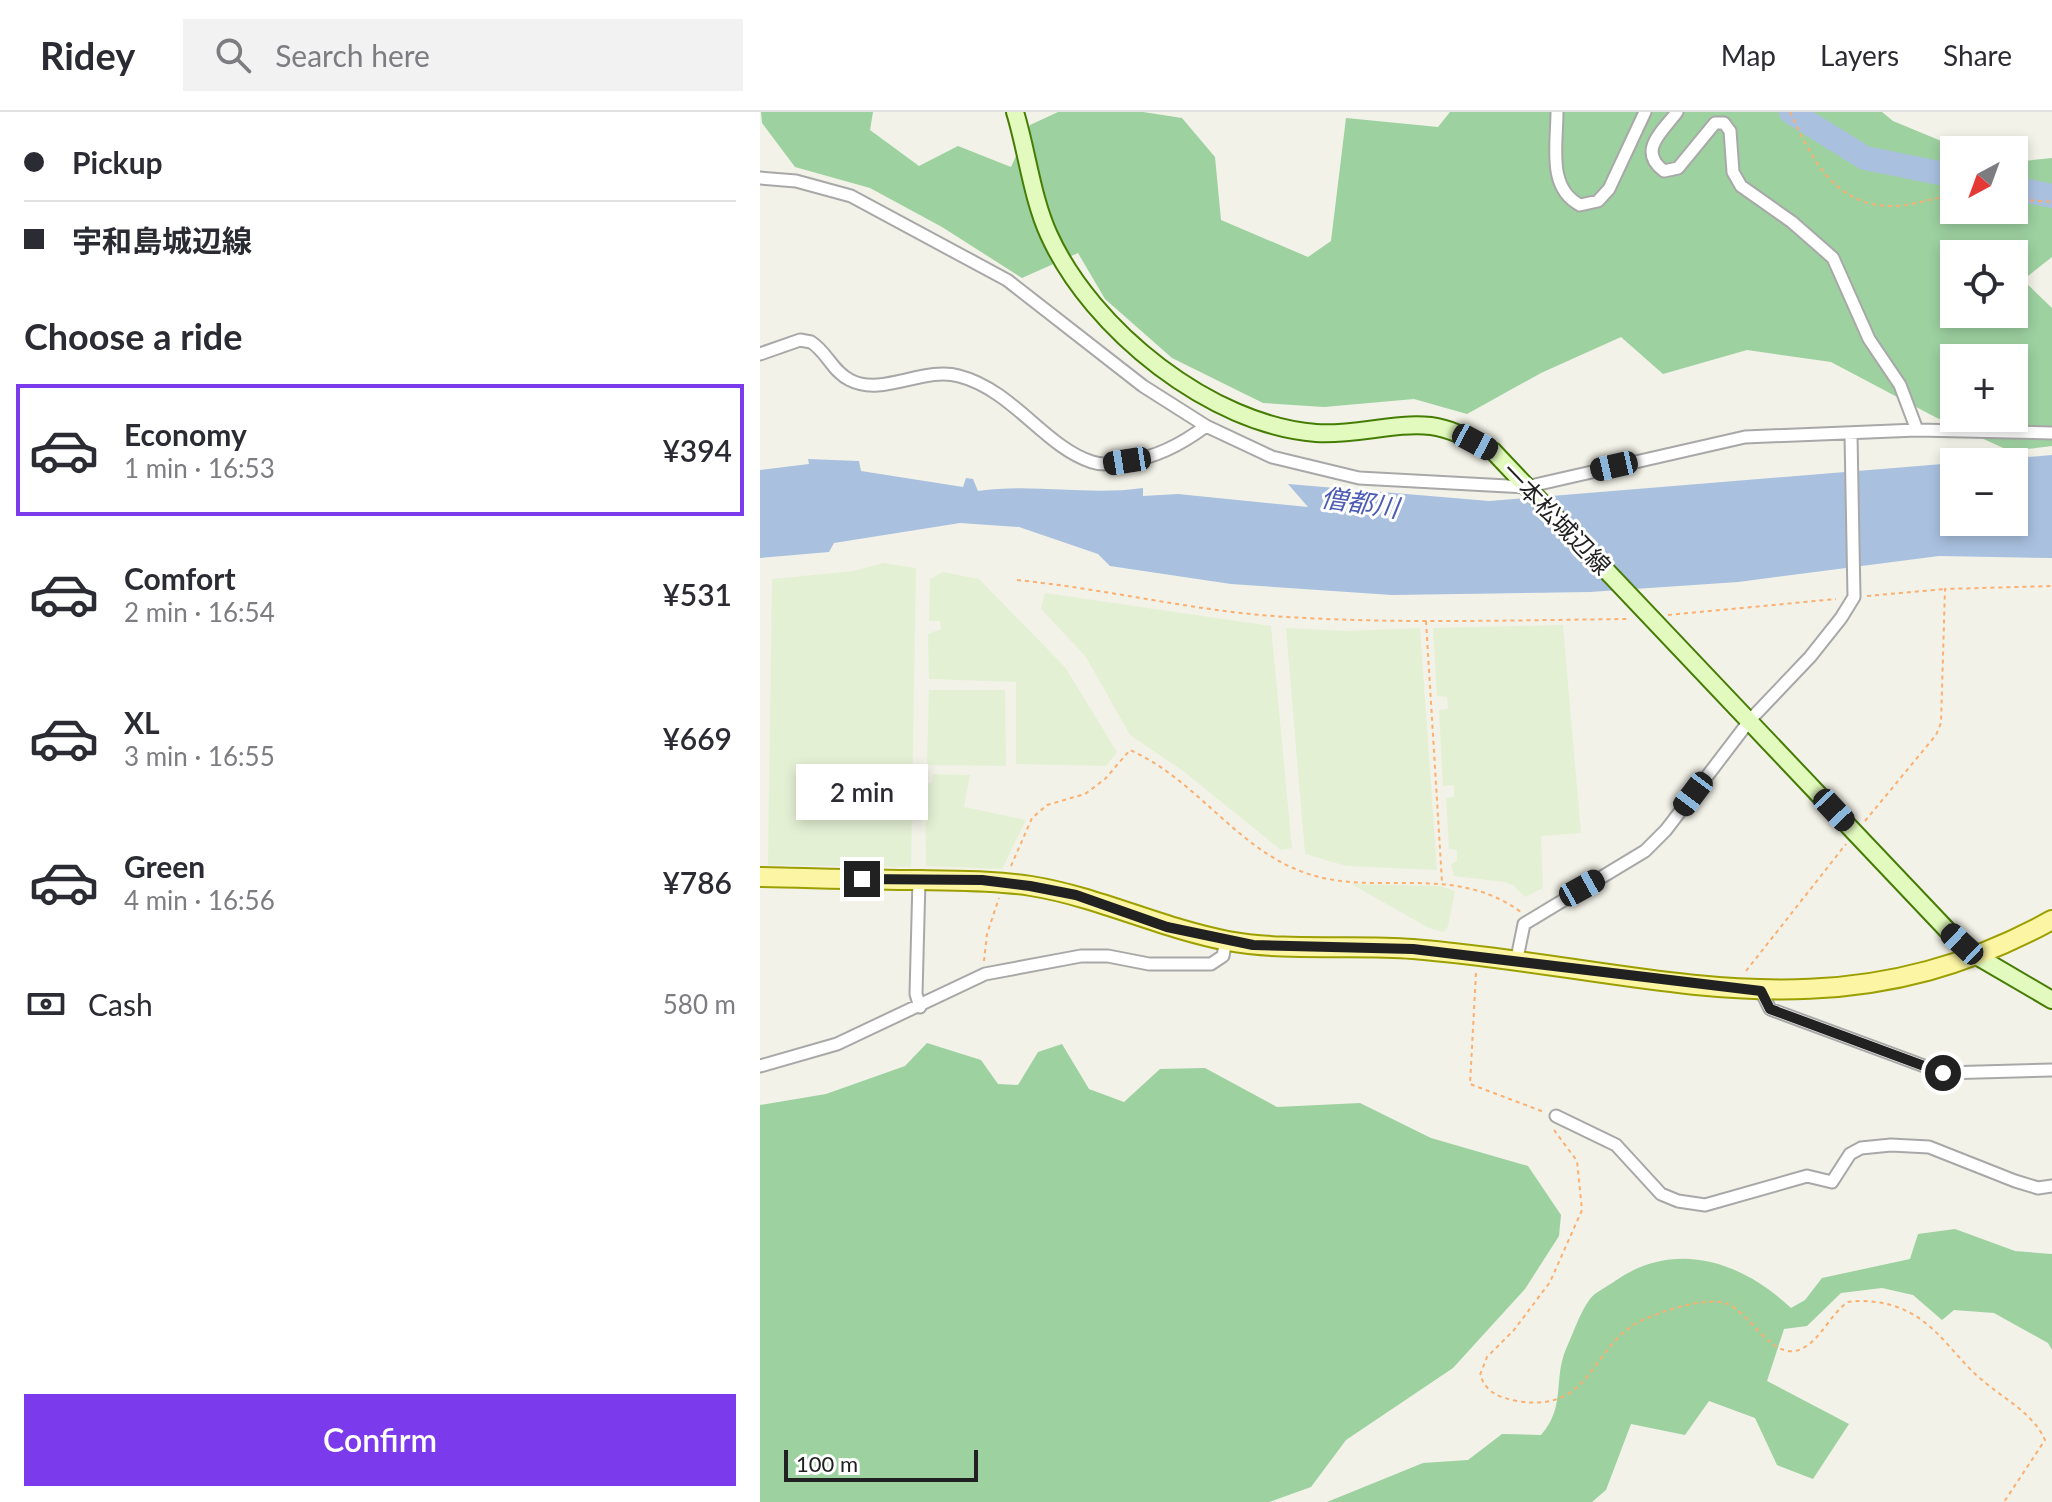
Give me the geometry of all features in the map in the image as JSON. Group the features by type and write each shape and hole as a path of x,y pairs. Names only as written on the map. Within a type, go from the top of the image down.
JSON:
{"main road":[{"name":"一本松城辺線","path":"1015,112 1047,233 1063,262 1132,345 1155,364 1247,418 1284,429 1320,433 1430,426 1457,432 1493,451 1975,955 2052,1000"},
{"path":"760,877 1004,883 1076,895 1167,927 1226,940 1301,948 1413,949 1761,991 1832,990 1883,983 2009,944 2052,920"}],"street":[{"path":"1557,112 1558,181 1566,198 1580,205 1598,201 1609,189 1645,112"},
{"path":"1677,112 1655,141 1650,154 1653,163 1664,171 1678,168 1715,123 1724,123 1730,131 1733,172 1741,186 1792,222 1833,258 1869,339 1900,385 1917,430"},
{"path":"760,178 830,188 971,259 1051,312 1143,386 1206,426 1272,457 1359,478 1526,487 1745,437 1917,430 2052,433"},
{"path":"760,354 800,340 811,342 840,373 866,385 940,374 958,375 1007,399 1077,455 1094,463 1143,459 1173,448 1206,426"},
{"path":"1516,963 1524,924 1645,851 1666,830 1750,720 1810,657 1853,594 1851,435"},
{"path":"919,880 916,994 920,1007"},
{"path":"760,1066 837,1044 985,974 1081,956 1108,956 1149,964 1211,964 1223,956 1226,940"},
{"path":"1761,991 1770,1009 1943,1073 2052,1070"},
{"path":"1556,1116 1616,1145 1661,1194 1678,1201 1705,1205 1807,1176 1832,1182 1850,1154 1861,1148 1891,1145 1929,1147 2015,1181 2038,1188 2052,1186"}],"path":[{"path":"1790,112 1814,163 1840,189 1859,201 1895,206 1940,197"},
{"path":"2028,200 2052,202"},
{"path":"1017,580 1084,586 1193,608 1287,617 1426,620 1648,612 1853,594 2052,586"},
{"path":"1737,990 1744,973 1936,735 1941,723 1945,589"},
{"path":"1426,620 1442,882"},
{"path":"985,974 987,934 1004,883 1032,818 1047,805 1085,794 1105,779 1130,750 1194,790 1275,861 1307,874 1353,882 1442,882 1487,894 1530,919"},
{"path":"1476,957 1470,1084 1556,1116 1554,1128 1577,1161 1582,1210 1550,1282 1514,1330 1487,1357 1480,1375 1485,1387 1499,1398 1537,1404 1559,1399 1579,1389 1625,1329 1647,1317 1704,1303 1725,1302 1746,1314 1776,1347 1788,1352 1802,1349 1848,1302 1886,1303 1914,1315 1934,1330 1981,1379 2039,1426 2045,1440 2004,1502"}],"green space":[{"path":"761,112 873,112 870,130 919,166 958,146 1011,167 1030,125 1058,112 1143,112 1182,118 1215,157 1221,220 1308,257 1331,241 1346,118 1438,127 1450,112 1882,112 1893,121 1940,140 1940,224 2028,224 2028,161 2052,158 2052,257 2028,276 2028,240 1940,240 1940,328 2028,328 2028,285 2052,308 2052,446 2003,448 1968,432 2028,432 2028,344 1940,344 1940,419 1831,362 1747,350 1663,374 1621,337 1541,373 1467,414 1414,399 1324,407 1263,403 1172,358 1105,299 1078,253 1022,278 942,227 870,188 795,167 762,123"},
{"path":"883,563 916,568 911,867 768,865 772,579 854,571"},
{"path":"943,572 979,579 1065,667 1117,752 1106,766 1016,764 1016,682 929,679 928,634 941,629 940,621 929,621 930,579"},
{"path":"1045,593 1271,626 1292,848 1281,850 1183,771 1130,735 1086,657 1041,609"},
{"path":"1563,625 1581,833 1541,836 1543,888 1525,897 1513,885 1504,882 1454,876 1451,864 1457,861 1457,850 1449,849 1446,798 1454,797 1454,785 1443,786 1439,710 1448,709 1447,697 1437,696 1433,628"},
{"path":"1286,628 1345,631 1420,628 1437,870 1346,866 1305,854"},
{"path":"929,690 1005,690 1006,766 927,765"},
{"path":"933,774 970,775 964,807 1026,820 1002,869 926,866 925,784 932,783"},
{"path":"1351,884 1440,886 1455,891 1448,926 1444,932 1429,928"},
{"path":"927,1043 981,1060 998,1084 1018,1085 1038,1052 1062,1044 1089,1089 1124,1102 1160,1069 1205,1068 1277,1107 1360,1103 1431,1138 1528,1166 1561,1215 1559,1236 1525,1289 1453,1368 1346,1440 1311,1487 1269,1502 760,1502 760,1105 826,1094 905,1066"},
{"path":"1955,1229 2015,1251 2052,1254 2052,1350 2048,1343 1994,1313 1954,1310 1942,1320 1913,1295 1882,1288 1841,1293 1807,1326 1784,1329 1767,1381 1849,1424 1813,1479 1777,1465 1755,1418 1709,1401 1685,1435 1631,1424 1606,1490 1592,1502 1327,1502 1423,1463 1468,1460 1502,1434 1541,1435 1554,1414 1562,1360 1586,1304 1592,1296 1638,1268 1661,1261 1707,1261 1751,1278 1791,1308 1805,1300 1822,1278 1910,1259 1918,1234"}],"water":[{"name":"僧都川","path":"2052,455 2052,558 1939,556 1738,582 1590,592 1392,595 1231,584 1110,566 1098,554 1019,527 960,523 834,543 829,552 760,558 760,470 809,464 808,459 859,461 861,471 963,487 966,478 973,479 978,491 1143,488 1143,496 1178,494 1308,507 1288,484 1489,501 1940,464 1940,536 2028,536 2028,457"}],"waterway":[{"path":"1791,112 1865,158 1940,173"},
{"path":"2028,191 2052,196"}],"route":[{"path":"862,879 982,880 1030,886 1117,907 1167,927 1253,945 1413,949 1761,991 1770,1009 1943,1073"}]}
